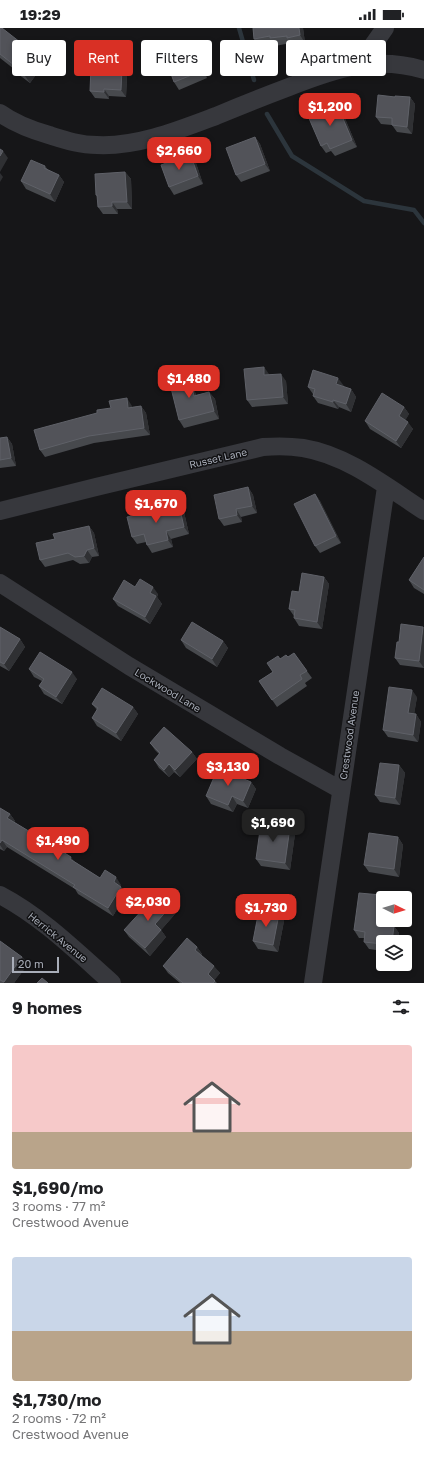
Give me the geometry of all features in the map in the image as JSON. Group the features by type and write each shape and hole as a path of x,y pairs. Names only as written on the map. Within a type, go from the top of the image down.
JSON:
{"street":[{"path":"376,40 385,28"},
{"path":"386,64 413,67 424,70"},
{"path":"0,113 28,129 68,142 96,145 122,144 172,133 318,76"},
{"name":"Russet Lane","path":"0,511 263,447 289,446 322,452 340,460 424,511"},
{"name":"Crestwood Avenue","path":"313,983 386,487"},
{"name":"Lockwood Lane","path":"0,583 129,666 280,756 341,790"},
{"name":"Herrick Avenue","path":"0,896 24,909 43,923 112,983"}],"building":[{"path":"0,28 2,28 17,40 12,40 12,63 0,54"},
{"path":"253,28 299,28 300,35 287,38 287,36 270,38 270,36 254,39"},
{"path":"91,76 122,76 121,90 104,89 104,92 90,91"},
{"path":"172,76 189,76 174,82"},
{"path":"378,95 410,97 407,127 392,125 392,118 376,117"},
{"path":"336,102 352,140 330,149 327,143 321,146 308,116 323,110 323,107"},
{"path":"255,137 265,164 236,175 226,148"},
{"path":"0,149 3,151 0,156"},
{"path":"191,156 198,176 169,187 161,165"},
{"path":"31,160 45,166 44,168 59,175 50,194 21,181"},
{"path":"125,172 127,202 112,202 112,206 98,207 95,174"},
{"path":"264,367 264,375 281,374 283,397 247,400 244,369"},
{"path":"313,370 338,378 336,384 351,389 346,404 313,396 315,389 308,387"},
{"path":"186,371 194,396 209,392 214,411 179,420 171,388 176,387 173,375"},
{"path":"382,393 404,407 399,416 408,422 396,441 365,421"},
{"path":"127,398 128,408 141,406 144,428 89,436 40,450 34,430 97,413 97,410 111,408 109,401"},
{"path":"7,437 11,458 0,460 0,438"},
{"path":"248,487 252,506 236,509 237,515 219,519 214,495"},
{"path":"315,494 336,536 315,546 294,504"},
{"path":"179,505 184,527 166,531 168,540 147,545 144,534 132,537 127,517"},
{"path":"89,526 94,548 87,550 84,556 75,557 68,553 40,560 36,543 55,539 53,534"},
{"path":"424,557 424,590 409,580"},
{"path":"302,573 324,577 317,622 294,618 295,610 289,609 292,591 299,592"},
{"path":"140,579 153,587 150,593 156,596 145,617 113,599 124,580 135,587"},
{"path":"192,622 223,641 212,659 181,640"},
{"path":"401,624 423,627 419,661 395,658"},
{"path":"0,627 20,639 4,664 0,662"},
{"path":"40,652 72,672 56,697 39,686 44,679 29,669"},
{"path":"294,653 307,671 300,675 302,679 272,700 259,681 273,672 267,663 278,656 280,659 286,655 288,657"},
{"path":"389,687 412,690 408,713 416,714 413,735 383,730"},
{"path":"102,688 133,707 116,733 92,718 98,708 92,704"},
{"path":"164,727 192,752 175,770 169,764 164,770 154,760 160,753 150,743"},
{"path":"380,763 399,765 395,798 375,795"},
{"path":"218,768 251,782 243,801 232,796 228,805 206,796"},
{"path":"0,808 10,814 7,818 37,836 40,830 55,839 52,845 71,857 70,859 100,878 105,870 116,877 114,882 121,887 108,908 73,887 75,885 2,840 0,843"},
{"path":"261,823 290,827 285,863 256,859"},
{"path":"369,833 398,837 394,869 364,865"},
{"path":"359,893 376,895 376,927 394,927 393,935 376,935 376,943 364,942 365,932 354,930"},
{"path":"156,895 170,907 155,924 161,930 145,948 124,930"},
{"path":"259,910 279,914 273,945 253,941"},
{"path":"187,938 197,947 195,950 214,966 208,974 215,981 213,983 183,983 163,966"},
{"path":"0,941 22,957 4,982 0,980"},
{"path":"42,978 48,983 37,983"}],"waterway":[{"path":"239,28 254,80"},
{"path":"267,114 292,156 364,201 414,210 424,223"}]}
